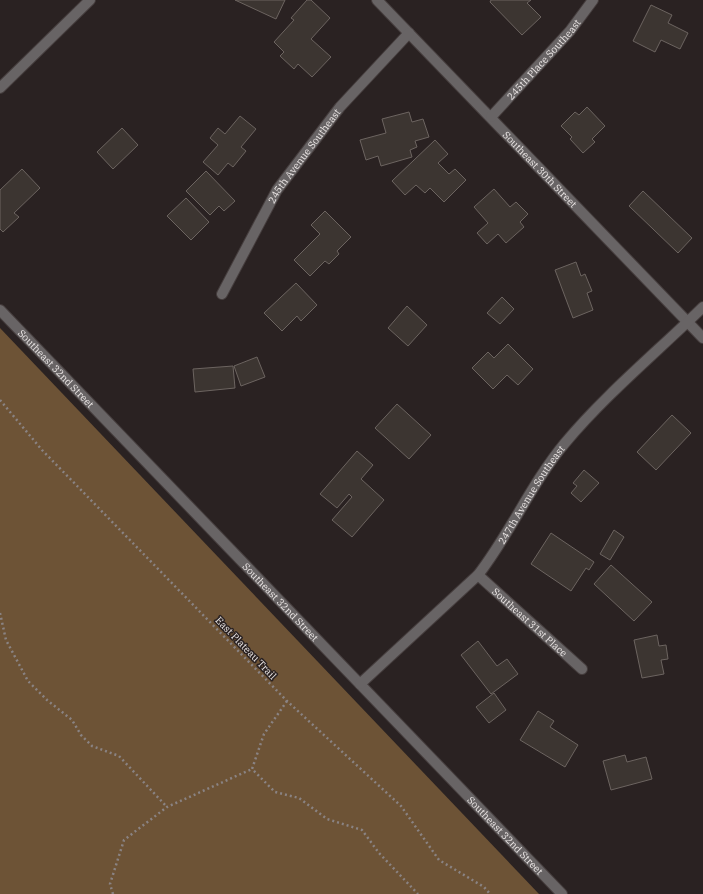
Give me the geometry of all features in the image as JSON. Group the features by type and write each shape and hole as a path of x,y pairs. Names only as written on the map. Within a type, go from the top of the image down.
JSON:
{"street":[{"path":"0,88 90,0"},
{"name":"Southeast 30th Street","path":"377,0 703,338"},
{"name":"245th Place Southeast","path":"491,118 570,31 593,0"},
{"name":"245th Avenue Southeast","path":"222,294 277,190 340,107 409,33"},
{"name":"247th Avenue Southeast","path":"360,684 478,576 491,559 542,475 564,444 596,408 703,307"},
{"name":"Southeast 32nd Street","path":"0,310 562,894"},
{"name":"Southeast 31st Place","path":"478,576 582,669"}],"path":[{"name":"East Plateau Trail","path":"0,400 42,450 287,701 401,806 438,860 484,887 490,894"},
{"path":"0,613 6,640 28,681 47,700 72,720 81,735 92,746 119,756 167,807"},
{"path":"114,894 110,884 124,840 167,807 252,769 264,734 287,701"},
{"path":"252,769 275,792 299,798 328,819 362,830 380,853 418,894"}],"shaded area":[{"path":"0,328 539,894 0,894"}],"building":[{"path":"235,0 285,0 276,19"},
{"path":"307,0 311,0 330,18 311,39 331,57 312,77 298,64 294,69 280,56 284,52 274,42 294,20 291,18"},
{"path":"491,0 531,0 527,3 541,17 522,35 490,2"},
{"path":"651,5 672,15 668,23 688,33 680,49 661,40 655,52 633,41"},
{"path":"587,107 605,126 592,139 595,142 583,153 570,139 572,137 561,126 575,112 579,115"},
{"path":"409,112 412,122 423,119 429,137 415,141 417,147 410,150 412,157 381,166 378,156 366,160 360,140 386,133 382,119"},
{"path":"240,116 256,129 241,147 246,151 233,167 228,163 218,175 203,162 218,145 210,138 218,128 225,134"},
{"path":"122,128 138,145 113,169 97,152"},
{"path":"435,140 448,154 438,163 449,174 455,169 466,180 444,202 430,188 425,193 416,185 405,195 392,181"},
{"path":"22,169 40,188 14,213 19,217 3,232 0,229 0,190"},
{"path":"206,171 235,201 224,211 219,206 210,215 186,191"},
{"path":"494,189 510,207 516,202 528,214 520,222 524,227 506,243 498,234 487,244 477,233 488,223 474,207"},
{"path":"643,191 692,238 678,253 629,206"},
{"path":"186,198 209,222 191,240 167,216"},
{"path":"325,211 351,237 337,251 339,254 329,264 325,261 310,276 294,260 320,234 311,225"},
{"path":"576,262 581,276 585,274 592,291 587,293 593,310 573,318 555,270"},
{"path":"296,283 317,305 301,321 297,316 282,331 264,313"},
{"path":"502,297 514,309 500,324 487,313"},
{"path":"407,306 427,325 408,346 388,328"},
{"path":"508,344 533,369 518,385 507,375 493,389 472,368 488,352 494,358"},
{"path":"257,357 265,377 241,386 234,366"},
{"path":"233,366 235,388 195,392 193,369"},
{"path":"397,404 431,435 409,459 375,428"},
{"path":"672,415 691,433 656,470 637,452"},
{"path":"357,451 373,465 361,479 384,500 352,537 332,520 352,497 349,494 337,508 320,494"},
{"path":"584,470 599,483 581,502 571,493 577,486 573,483"},
{"path":"614,530 624,537 610,560 600,554"},
{"path":"551,533 594,562 589,570 586,568 571,591 531,564"},
{"path":"611,565 652,602 634,621 594,584"},
{"path":"657,635 659,646 666,645 668,659 661,660 664,674 642,678 634,640"},
{"path":"478,641 497,666 507,659 518,674 491,694 461,655"},
{"path":"494,693 506,710 489,723 476,707"},
{"path":"538,711 554,721 550,727 578,745 565,767 520,740"},
{"path":"625,755 627,762 646,757 652,779 611,790 603,761"}]}
